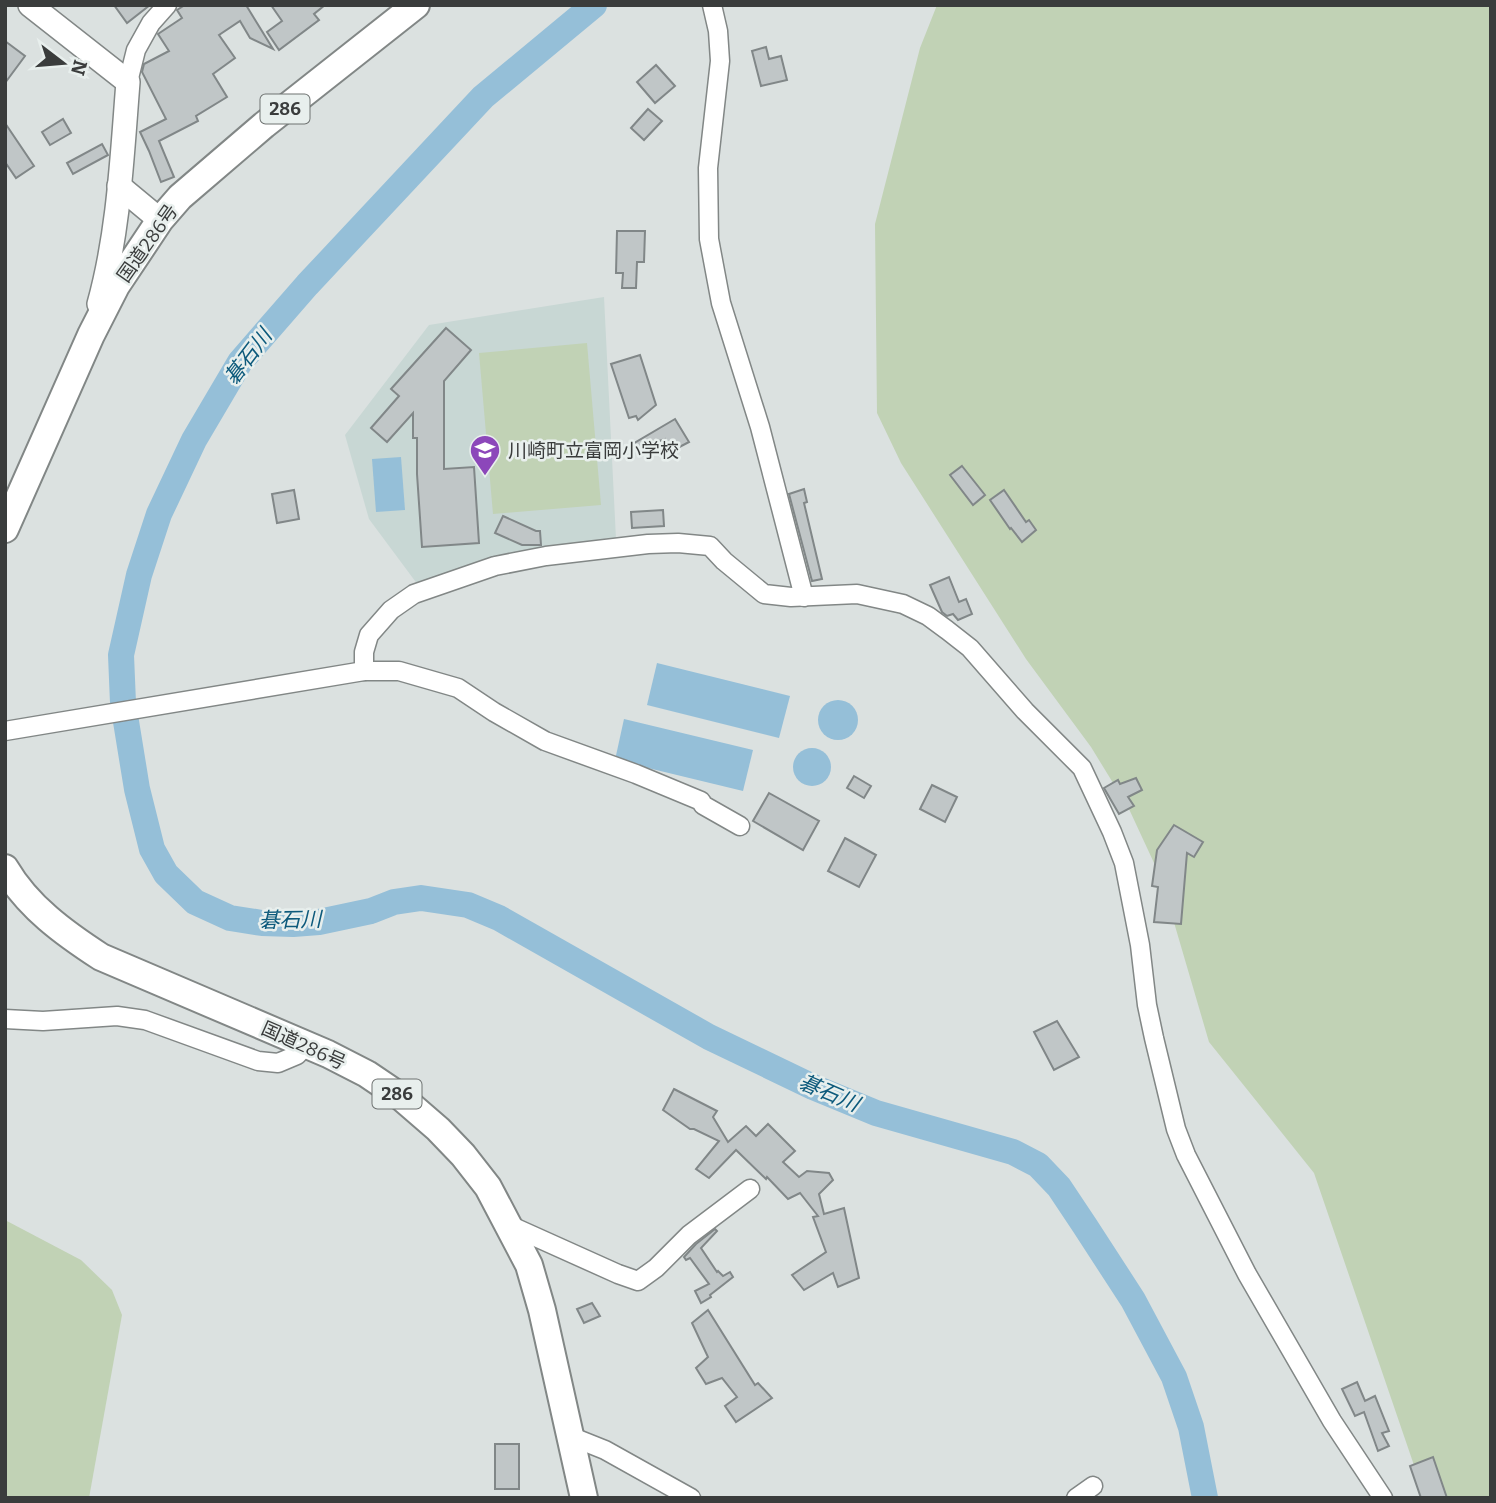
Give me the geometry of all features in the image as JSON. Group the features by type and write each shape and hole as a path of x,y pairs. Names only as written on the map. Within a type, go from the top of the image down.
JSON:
{"highway":[{"name":"国道286号","path":"5,529 91,335 116,286 160,220 180,197 264,125 416,5"},
{"name":"国道286号","path":"5,868 14,884 42,914 101,957 367,1074 401,1097 463,1155 488,1188 529,1265 542,1310 584,1498"}],"main road":[{"path":"30,5 128,82 119,186 107,274 91,335"},
{"path":"119,186 160,220"}],"street":[{"path":"128,82 136,50 151,23 167,5"},
{"path":"712,5 718,31 720,61 708,167 709,239 721,303 760,427 804,597"},
{"path":"364,671 364,652 369,635 391,610 414,594 495,566 546,556 648,544 709,546 764,594 790,597 857,594 903,604 928,616 970,648 1025,711 1082,768 1124,863 1140,945 1151,1027 1176,1129 1186,1155 1247,1274 1332,1421 1383,1498"},
{"path":"14,730 364,671 399,671 458,688 545,741 701,801 703,805 740,826"},
{"path":"5,1019 43,1021 117,1016 145,1020 258,1061 278,1062 297,1055 306,1045"},
{"path":"509,1225 638,1281 656,1268 689,1235 750,1189"},
{"path":"570,1436 605,1450 691,1498"},
{"path":"1076,1498 1093,1486"}],"shaded area":[{"name":"川崎町立富岡小学校","path":"604,297 616,539 513,553 418,585 369,519 345,435 429,325"}],"green space":[{"path":"937,5 1491,5 1491,1498 1428,1498 1417,1474 1314,1173 1209,1042 1161,878 1129,809 1091,747 1026,659 901,463 877,413 875,224 920,48"},
{"path":"587,343 601,505 493,514 479,353"},
{"path":"5,1220 81,1260 112,1290 122,1315 89,1498 5,1498"}],"water":[{"path":"401,457 405,510 376,512 372,459"},
{"path":"657,663 790,696 779,738 647,705"},
{"path":"838,700 852,706 858,720 852,734 838,740 824,734 818,720 824,706"},
{"path":"624,719 753,750 743,791 615,760"},
{"path":"812,748 826,753 831,767 826,781 812,786 798,781 793,767 798,753"}],"building":[{"path":"114,5 150,5 127,23"},
{"path":"185,5 246,5 273,49 250,38 240,21 219,35 235,58 213,74 227,97 196,116 198,121 159,141 174,177 161,182 140,132 166,119 142,72 144,64 169,51 158,34 182,18 177,10"},
{"path":"271,5 325,5 314,14 319,20 279,50 267,32 282,21"},
{"path":"5,41 25,56 5,83"},
{"path":"766,47 769,59 781,56 787,80 761,86 752,51"},
{"path":"656,65 675,86 655,103 637,82"},
{"path":"648,109 662,121 644,140 631,128"},
{"path":"63,119 71,133 50,145 42,132"},
{"path":"5,123 34,166 16,178 5,162"},
{"path":"102,144 108,155 73,174 67,163"},
{"path":"617,231 645,231 644,262 637,262 636,288 622,288 623,273 616,273"},
{"path":"446,328 471,350 444,381 444,469 474,467 479,543 422,547 417,438 413,438 413,413 387,442 371,428 399,396 391,389"},
{"path":"640,355 656,405 638,420 636,416 629,418 611,364"},
{"path":"675,419 689,442 672,451 665,439 633,450 631,445"},
{"path":"962,466 985,495 973,505 950,475"},
{"path":"804,489 807,502 804,503 822,579 812,581 789,494"},
{"path":"294,490 299,519 277,523 272,494"},
{"path":"1004,490 1026,522 1029,520 1036,530 1022,542 990,500"},
{"path":"663,510 664,526 632,528 631,512"},
{"path":"503,516 540,531 541,545 522,545 495,533"},
{"path":"949,577 959,602 966,599 972,614 958,620 953,614 947,616 942,612 930,585"},
{"path":"854,776 871,786 864,798 847,788"},
{"path":"1136,778 1142,790 1128,797 1134,806 1119,814 1104,788 1118,780 1120,784"},
{"path":"932,785 957,797 945,822 920,809"},
{"path":"769,793 819,821 803,850 753,821"},
{"path":"1174,825 1203,842 1194,857 1187,853 1181,924 1154,922 1158,887 1152,886 1157,850"},
{"path":"845,838 876,855 859,887 828,871"},
{"path":"1057,1021 1079,1057 1054,1070 1034,1032"},
{"path":"674,1089 717,1111 713,1117 728,1142 746,1126 756,1136 768,1124 795,1151 783,1162 799,1177 807,1171 829,1173 833,1180 819,1194 824,1214 844,1208 859,1278 838,1287 833,1273 804,1290 792,1275 826,1252 813,1217 818,1216 800,1193 788,1199 736,1150 709,1178 696,1169 719,1141 690,1129 663,1110"},
{"path":"715,1229 717,1231 701,1248 717,1272 723,1276 730,1272 733,1277 701,1303 695,1291 709,1284 690,1258 686,1260 684,1257"},
{"path":"592,1303 600,1316 584,1323 577,1309"},
{"path":"708,1310 755,1385 758,1383 772,1398 736,1422 725,1406 737,1397 722,1378 706,1384 696,1368 708,1357 692,1323"},
{"path":"1357,1382 1365,1401 1375,1396 1389,1431 1382,1433 1389,1446 1378,1451 1364,1412 1355,1416 1342,1389"},
{"path":"495,1444 519,1444 519,1489 495,1489"},
{"path":"1433,1457 1447,1498 1421,1498 1410,1466"}],"waterway":[{"name":"碁石川","path":"594,5 483,97 307,285 240,362 194,440 159,514 139,575 121,655 123,703 137,789 152,849 166,874 195,902 230,918 262,923 319,922 371,911 394,902 421,898 468,905 499,918 709,1037 813,1087 876,1113 1013,1152 1038,1165 1059,1187 1133,1300 1174,1377 1191,1427 1205,1498"}],"place":[{"name":"川崎町立富岡小学校","path":"485,477"}]}
